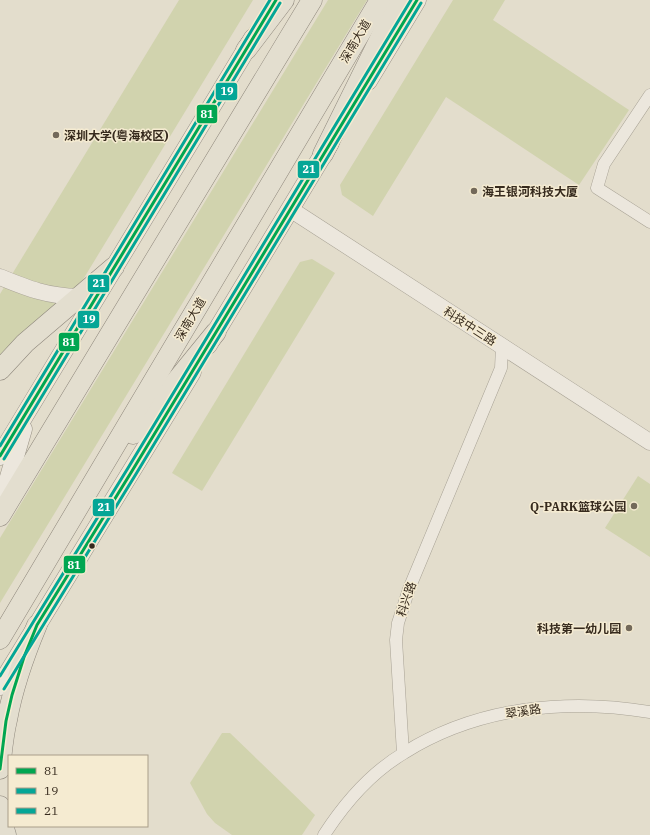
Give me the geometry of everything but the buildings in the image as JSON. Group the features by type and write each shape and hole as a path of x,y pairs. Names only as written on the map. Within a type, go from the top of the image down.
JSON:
{"main road":[{"path":"0,456 276,0"},
{"path":"246,50 284,0"},
{"path":"0,516 312,0"},
{"name":"深南大道","path":"0,639 380,0"},
{"path":"323,154 399,0"},
{"path":"0,686 417,0"},
{"path":"0,370 25,343 114,267"},
{"path":"89,488 216,332"},
{"path":"0,508 30,405"},
{"path":"0,769 6,721 12,695 24,657 37,625"},
{"path":"0,806 6,835"}],"street":[{"path":"650,95 604,164 597,188 650,222"},
{"name":"科技中三路","path":"290,209 650,442"},
{"path":"0,277 43,293 59,296 79,297"},
{"name":"科兴路","path":"403,753 396,640 398,623 409,589 501,368 502,347"},
{"name":"翠溪路","path":"403,753 452,729 514,711 536,708 598,706 650,712"},
{"path":"324,835 334,820 365,784 403,753"}],"green space":[{"path":"179,0 253,0 73,296 0,367 0,294"},
{"path":"328,0 367,0 0,603 0,538"},
{"path":"453,0 505,0 493,20 629,110 579,185 446,97 373,216 342,195 340,185"},
{"path":"312,259 335,273 202,491 172,473 300,262"},
{"name":"Q-PARK篮球公园","path":"638,476 650,484 650,557 605,528"},
{"path":"222,733 230,733 315,815 302,835 232,835 215,823 207,814 190,783"}],"transit line":[{"name":"21","path":"0,446 270,0"},
{"name":"81","path":"0,456 276,0"},
{"name":"21","path":"0,676 128,468 411,0"},
{"name":"81","path":"0,769 6,721 12,695 24,657 37,625 417,0"},
{"name":"19","path":"4,459 280,3"},
{"name":"19","path":"4,689 421,3"}],"place":[{"name":"深圳大学(粤海校区)","path":"56,135"},
{"name":"海王银河科技大厦","path":"474,191"},
{"name":"Q-PARK篮球公园","path":"634,506"},
{"name":"科技第一幼儿园","path":"629,628"}]}
